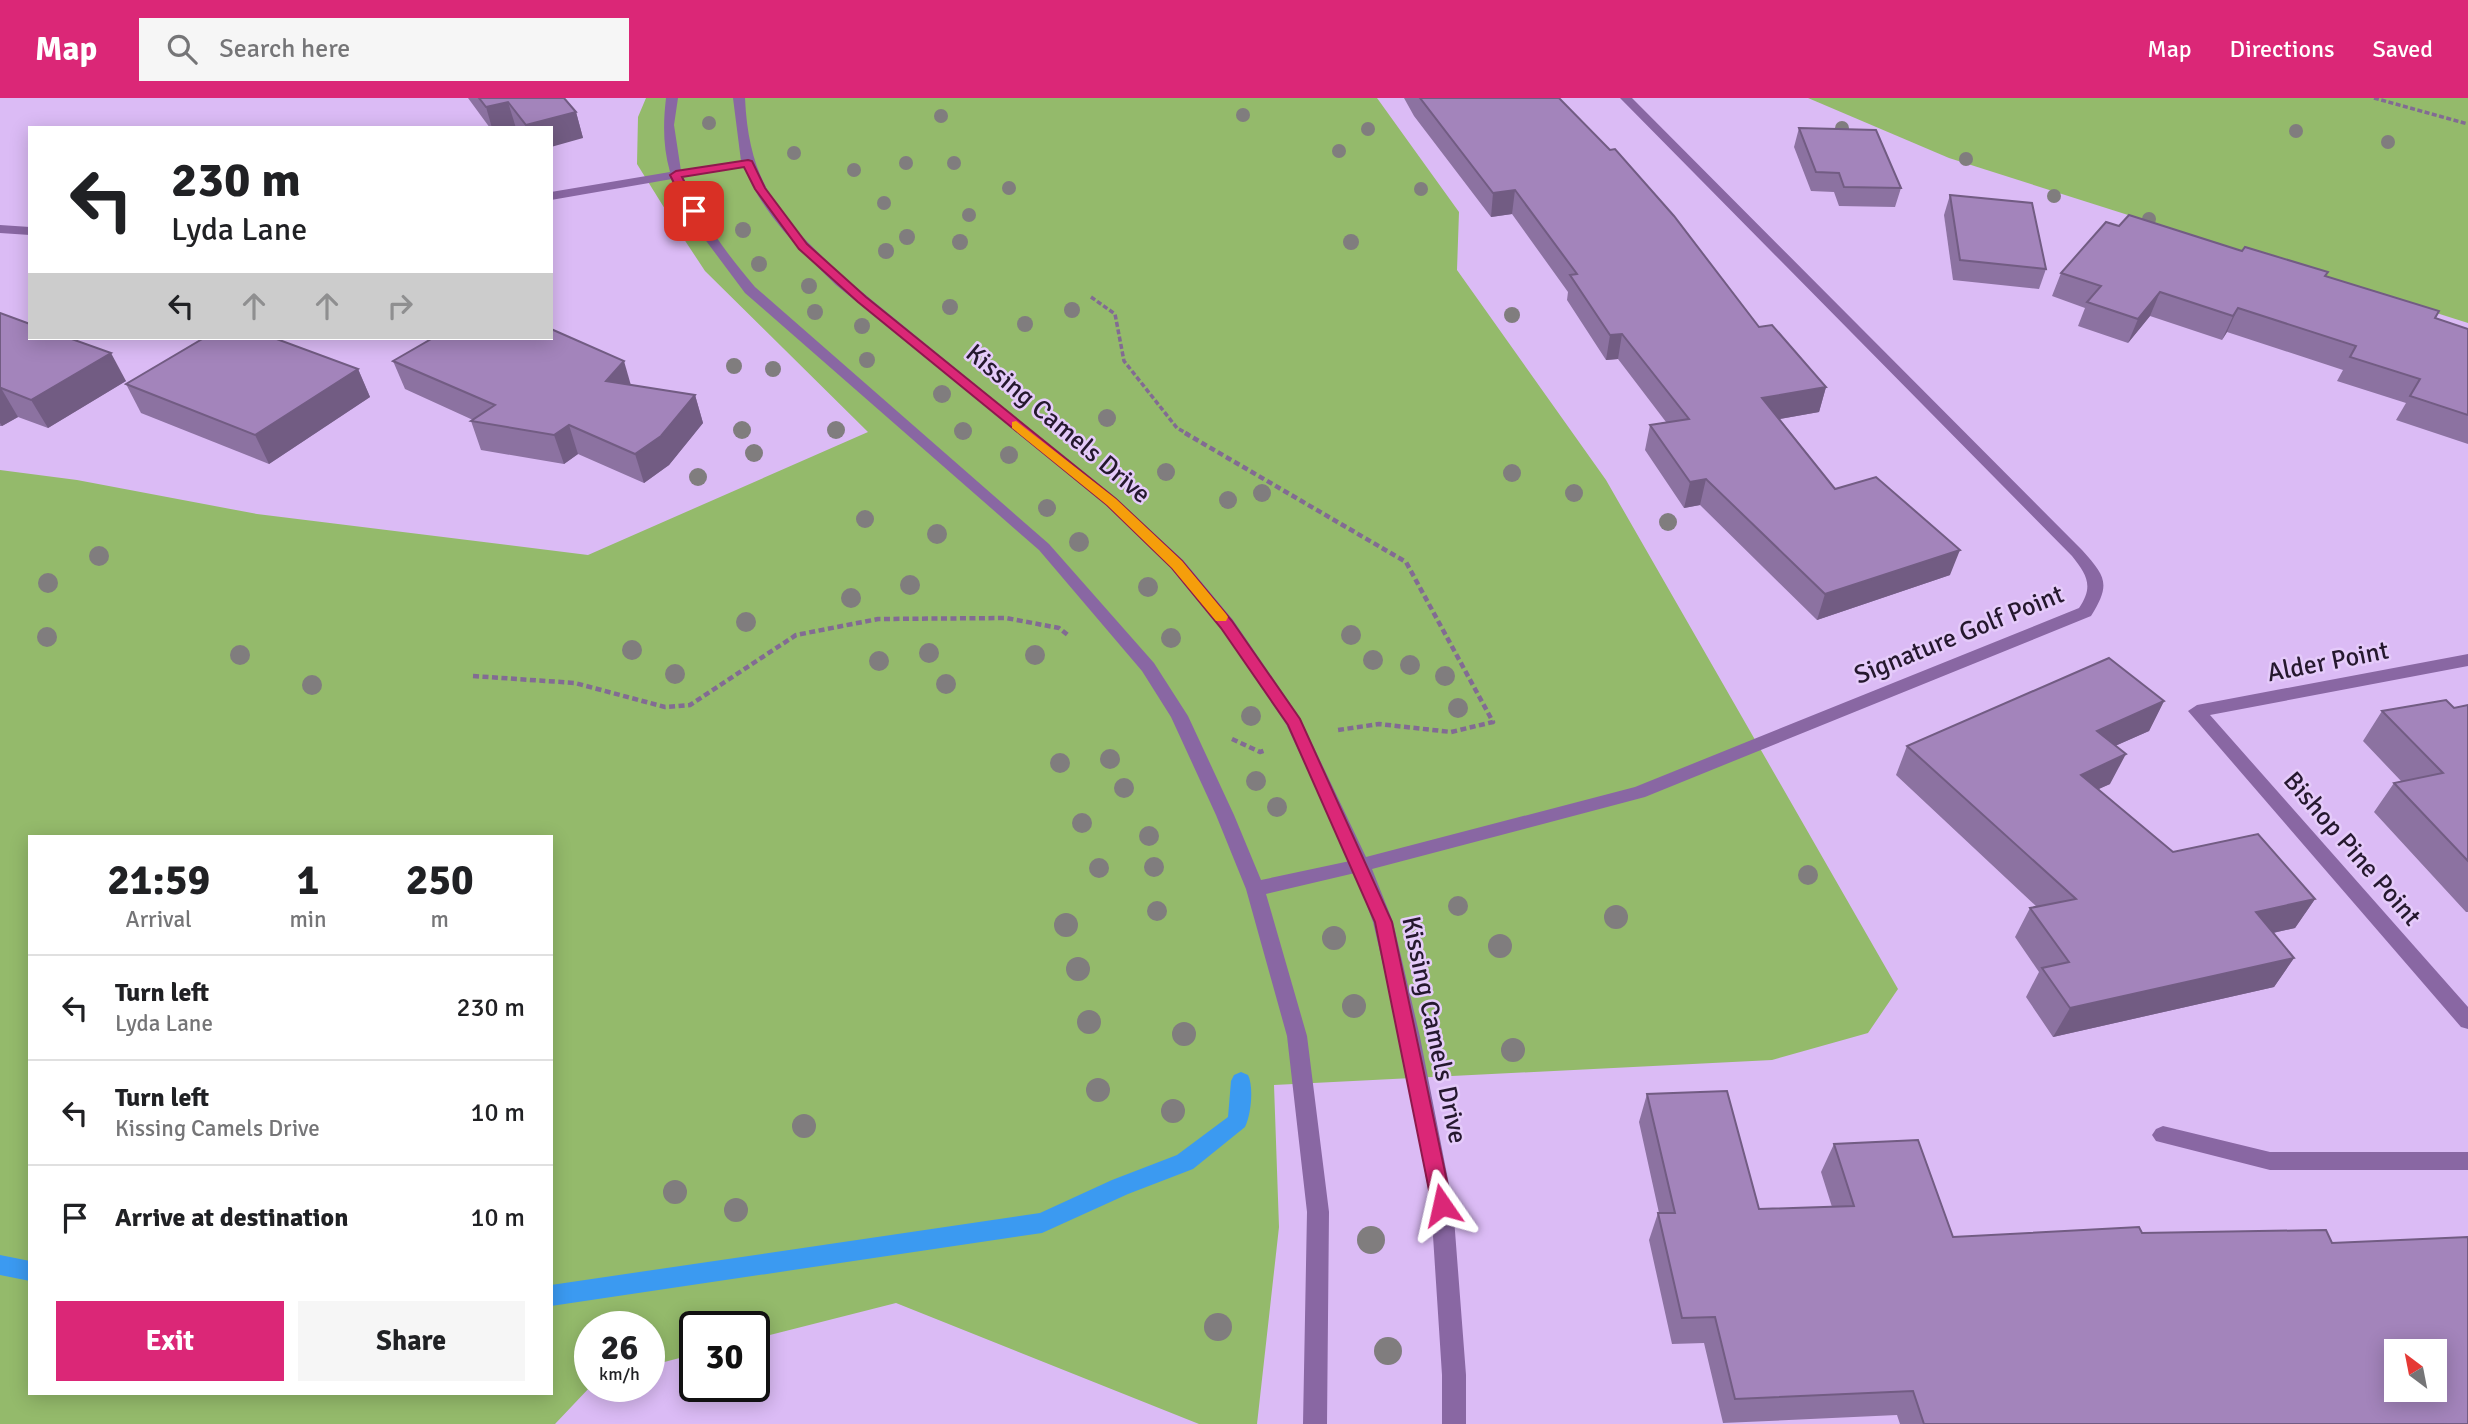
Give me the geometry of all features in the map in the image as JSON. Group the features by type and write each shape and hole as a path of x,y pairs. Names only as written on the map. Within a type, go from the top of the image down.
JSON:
{"street":[{"path":"671,98 668,113 669,142 676,175 717,252 750,290 1017,520 1074,580 1148,667 1179,716 1225,815 1255,889 1297,1036 1318,1212 1315,1424"},
{"name":"Kissing Camels Drive","path":"739,98 740,129 748,163 760,189 803,247 873,308 1111,502 1177,565 1227,624 1294,722 1360,865 1383,922 1442,1205 1454,1376 1454,1424"},
{"name":"Signature Golf Point","path":"1255,889 1360,865 1639,792 2085,612 2098,594 2096,575 2077,553 1626,98"},
{"path":"553,196 748,163"},
{"path":"0,229 28,231"},
{"name":"Alder Point","path":"2197,711 2468,660"},
{"name":"Bishop Pine Point","path":"2197,711 2468,1021"},
{"path":"2163,1135 2270,1161 2468,1161"}],"path":[{"path":"2374,98 2468,124"}],"green space":[{"path":"646,98 1377,98 1459,212 1457,270 1606,480 1898,989 1868,1033 1772,1060 1274,1085 1279,1227 1257,1424 1199,1424 896,1303 770,1335 770,1311 679,1311 679,1358 665,1362 665,1311 574,1311 576,1402 555,1424 0,1424 0,470 77,480 257,514 588,555 868,432 705,271 637,164 638,117"},
{"path":"1808,98 2468,98 2468,323 1949,158"}],"building":[{"path":"479,98 564,98 576,112 526,125 508,102 486,107"},
{"path":"1420,98 1559,98 1610,150 1615,149 1674,216 1759,327 1772,325 1826,387 1762,398 1835,489 1876,477 1960,550 1825,594 1706,479 1690,482 1650,425 1689,419 1622,334 1610,335 1570,275 1577,274 1515,190 1493,193"},
{"path":"1799,128 1876,130 1901,188 1844,187 1839,173 1816,172"},
{"path":"1950,195 2032,203 2046,269 1960,260"},
{"path":"2129,215 2242,251 2245,247 2328,272 2325,276 2439,311 2435,318 2468,329 2468,415 2410,396 2420,379 2350,357 2356,346 2238,308 2233,316 2160,292 2138,319 2087,302 2101,286 2061,273 2106,222 2119,226"},
{"path":"0,313 28,323 28,340 75,340 111,353 31,400 0,389"},
{"path":"553,330 624,361 606,381 695,395 661,436 635,454 569,425 554,435 471,421 495,405 393,361 430,340 553,340"},
{"path":"201,340 279,340 358,369 255,435 126,384"},
{"path":"2109,658 2164,701 2097,731 2126,754 2081,775 2173,852 2258,834 2315,899 2256,912 2294,958 2070,1008 2042,968 2069,962 2030,908 2076,899 1907,746"},
{"path":"2446,700 2454,708 2468,705 2468,861 2394,783 2443,773 2382,711"},
{"path":"1727,1091 1759,1209 1854,1206 1834,1144 1918,1140 1953,1237 2139,1227 2142,1233 2326,1230 2332,1243 2468,1237 2468,1424 1924,1424 1913,1391 1735,1399 1715,1317 1682,1318 1658,1213 1675,1213 1647,1094"}],"waterway":[{"path":"553,1296 1042,1223 1120,1187 1185,1162 1238,1121 1241,1081"},
{"path":"0,1265 28,1271"}],"slow traffic":[{"path":"1016,425 1111,502 1177,565 1221,617"}],"route":[{"path":"694,211 676,175 748,163 760,189 803,247 862,300 1111,502 1177,565 1227,624 1305,742 1383,922 1442,1205"}]}
